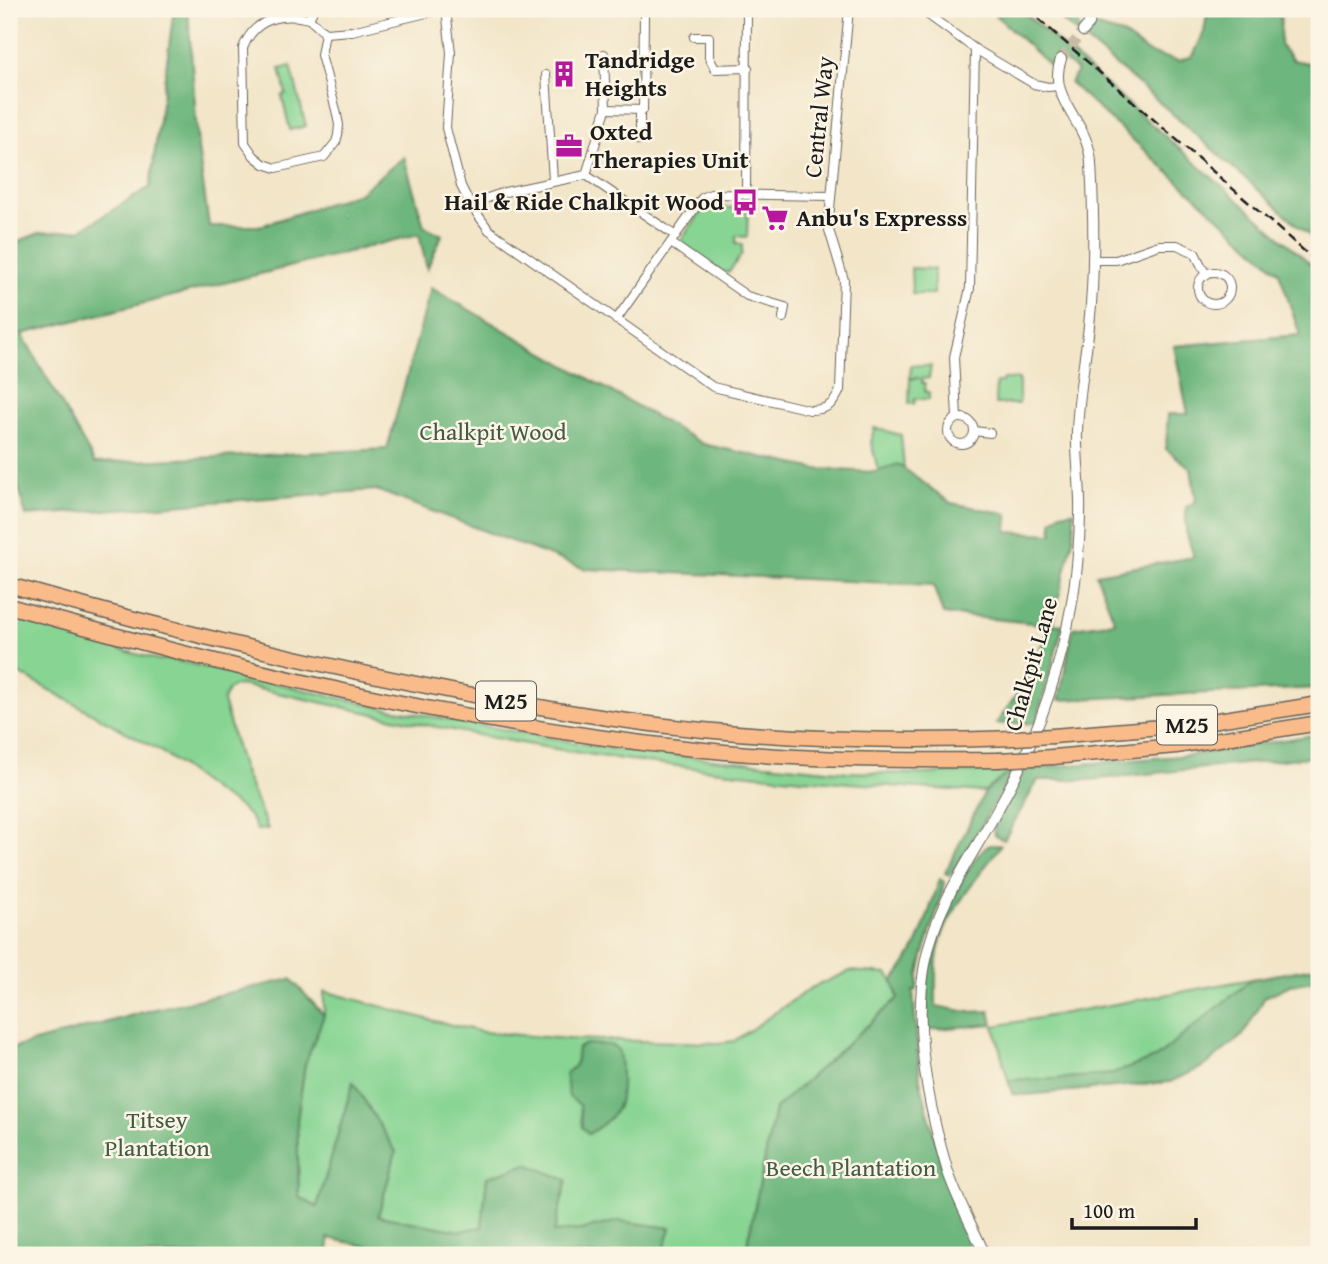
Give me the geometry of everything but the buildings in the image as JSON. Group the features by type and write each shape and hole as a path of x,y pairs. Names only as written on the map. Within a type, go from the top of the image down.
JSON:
{"highway":[{"name":"M25","path":"9,585 215,640 326,665 480,696 614,719 703,730 883,741 1015,738 1186,725 1319,704"},
{"name":"M25","path":"9,606 102,632 330,687 575,733 687,748 767,755 868,759 998,760 1187,744 1319,723"}],"street":[{"path":"309,19 314,9"},
{"path":"325,33 321,55 339,125 335,142 324,157 276,168 264,164 244,143 243,48 247,38 263,22 283,16 309,19 325,33 352,31 444,9"},
{"name":"Central Way","path":"444,9 451,53 446,128 461,186 489,230 713,387 810,410 821,410 831,405 840,390 844,280 830,230 849,9"},
{"path":"746,195 747,9"},
{"path":"920,9 975,49 1034,84 1058,86 1056,72 1061,59"},
{"path":"1083,32 1089,24 1091,9"},
{"path":"640,140 644,13"},
{"path":"694,37 709,37 709,57 715,69 748,68"},
{"path":"957,418 967,419 974,426 967,443 959,445 951,441 948,428 957,418 954,357 970,288 975,49"},
{"path":"586,175 606,109 604,54"},
{"path":"546,75 553,180"},
{"name":"Chalkpit Lane","path":"985,1255 948,1171 926,1077 921,1018 923,976 926,956 952,885 1000,807 1039,721 1068,622 1074,589 1080,516 1077,433 1079,397 1089,327 1093,260 1090,153 1087,140 1058,86"},
{"path":"606,109 640,110"},
{"path":"470,204 486,197 553,180 586,175 747,296 785,307 783,318"},
{"path":"615,320 702,198 711,194 831,196"},
{"path":"1093,260 1116,260 1159,245 1177,245 1195,253 1206,275"},
{"path":"974,431 989,433"}],"green space":[{"name":"Chalkpit Wood","path":"174,9 188,9 198,148 209,226 260,226 359,193 404,157 424,226 442,235 427,269 419,234 22,334 95,463 387,449 431,288 703,444 816,469 876,472 898,464 951,503 1008,514 1007,532 1053,534 1052,521 1061,513 1074,511 1074,536 1052,624 1063,625 1036,723 996,724 1015,697 1052,625 943,614 933,585 585,569 376,490 26,516 9,454 9,245 39,233 80,230 150,187"},
{"path":"989,9 1020,9 1319,271 1319,688 1059,700 1073,628 1115,622 1096,574 1194,557 1186,532 1186,507 1196,501 1191,468 1166,449 1168,414 1188,414 1174,346 1300,335 1279,272 1070,83 1077,71 1057,55 1050,66"},
{"path":"1048,9 1083,9 1086,14 1077,26 1087,35 1093,26 1122,34 1149,53 1179,61 1193,56 1204,32 1208,9 1281,9 1280,45 1293,60 1319,65 1319,244 1149,93"},
{"path":"291,66 306,126 290,130 282,96 286,94 280,69"},
{"path":"705,207 748,208 747,237 736,236 736,243 742,244 742,254 729,272 721,272 682,244 682,238"},
{"path":"911,268 934,269 934,294 912,294"},
{"path":"911,365 931,366 929,378 922,379 925,392 929,392 929,399 915,399 914,404 909,404 910,379 920,378 910,378"},
{"path":"1003,379 1019,379 1019,404 995,404 996,382 1002,382"},
{"path":"874,428 901,435 904,468 878,470 871,442"},
{"path":"9,616 159,660 169,659 380,707 612,749 848,772 919,774 1010,771 985,792 696,768 510,741 241,685 229,689 223,701 242,767 268,829 257,830 240,807 159,750 9,668"},
{"path":"1319,734 1319,756 1089,780 1038,780 1004,840 995,836 994,826 1023,769 1192,755"},
{"path":"1014,770 949,876 945,873 985,792"},
{"path":"990,845 1001,845 963,898 944,931 936,968 936,1006 968,1012 990,1011 993,1024 926,1030 928,973 937,937 962,880 981,852"},
{"name":"Beech Plantation","path":"940,879 944,882 941,896 917,990 913,991 920,1080 943,1172 976,1255 745,1255 775,1109 898,998 893,981 917,944"},
{"path":"1319,967 1319,980 1290,985 1265,997 1243,1035 1205,1066 1170,1082 1012,1094 1008,1080 1113,1074 1157,1057 1252,979"},
{"path":"850,971 887,974 893,981 898,998 775,1109 745,1255 662,1255 671,1228 619,1221 581,1230 554,1232 487,1177 482,1227 460,1231 378,1216 396,1152 353,1083 317,1207 299,1197 297,1120 305,1064 324,1015 324,991 483,1032 568,1039 718,1043 734,1041 811,988"},
{"name":"Titsey Plantation","path":"291,979 324,1015 305,1064 297,1120 299,1197 317,1207 353,1082 396,1152 378,1216 460,1231 482,1227 487,1177 527,1164 567,1180 554,1232 581,1230 619,1221 671,1228 662,1255 407,1255 328,1238 330,1255 9,1255 9,1049 151,1010"},
{"path":"1252,979 1157,1057 1113,1074 1008,1080 994,1026"},
{"path":"586,1044 610,1045 618,1049 621,1066 618,1105 606,1122 589,1134 582,1127 580,1105 569,1097 565,1074 575,1066 578,1048"}],"tunnel":[{"path":"1061,59 1083,31"}],"railway":[{"path":"1027,9 1319,264"}],"place":[{"name":"Tandridge Heights","path":"564,74"},
{"name":"Oxted Therapies Unit","path":"569,146"},
{"name":"Hail & Ride Chalkpit Wood","path":"745,202"},
{"name":"Anbu's Expresss","path":"775,218"}]}
